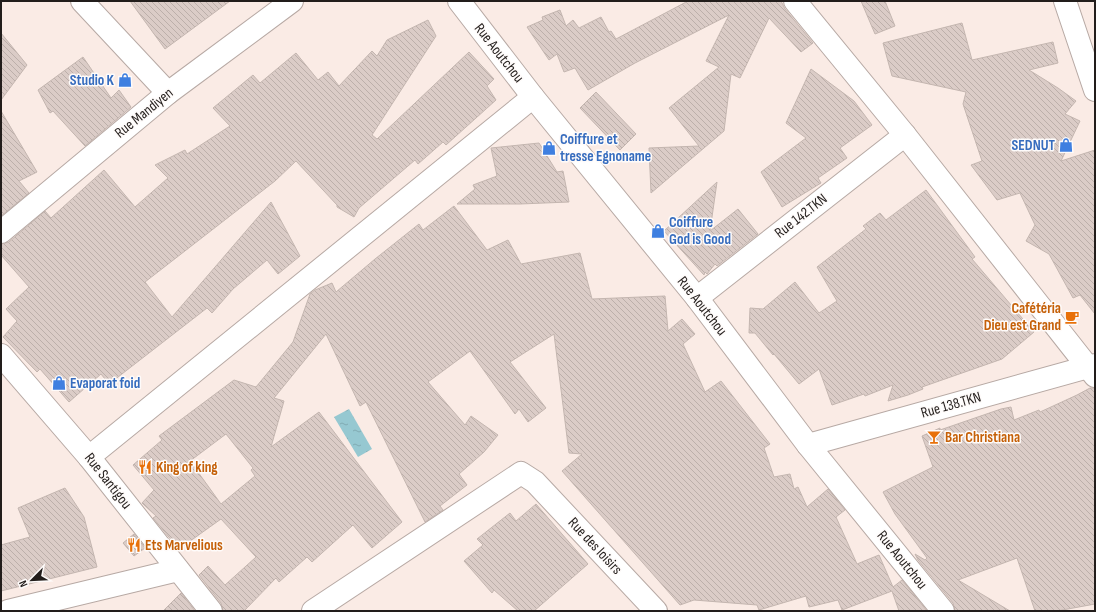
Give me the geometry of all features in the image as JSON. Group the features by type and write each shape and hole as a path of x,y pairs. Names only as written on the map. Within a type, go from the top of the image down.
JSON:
{"street":[{"path":"82,1 168,93"},
{"name":"Rue Mandiyen","path":"1,232 168,93 292,1"},
{"name":"Rue Aoutchou","path":"459,1 533,97 697,298 808,445 944,611"},
{"path":"795,1 905,135 1092,369"},
{"path":"1065,1 1095,90"},
{"path":"89,457 533,97"},
{"name":"Rue 142.TKN","path":"697,298 905,135"},
{"name":"Rue Santigou","path":"1,355 89,457 211,611"},
{"name":"Rue 138.TKN","path":"808,445 1092,369"},
{"name":"Rue des loisirs","path":"313,611 521,473 535,482 656,611"},
{"path":"8,611 178,570"}],"water":[{"path":"349,409 372,449 358,457 334,417"}],"building":[{"path":"130,1 230,1 165,49"},
{"path":"688,1 781,1 785,9 813,43 801,52 769,18 740,78 731,74 724,131 651,193 649,148 699,146 669,108 719,67 706,61 729,15 635,63 588,90 575,68 564,72 557,54 549,60 527,27 543,20 542,17 560,10 566,26 573,20 579,28 601,17 609,32 611,31 616,39"},
{"path":"861,1 885,1 895,26 875,34"},
{"path":"428,20 436,36 372,135 377,139 469,52 494,79 487,86 496,100 446,145 443,142 418,164 415,160 359,208 354,217 337,207 337,205 296,161 275,181 145,282 172,317 271,202 300,256 278,274 267,260 233,289 212,313 207,308 109,384 101,374 69,402 40,369 37,372 3,337 17,321 6,309 29,287 1,255 1,244 9,242 45,211 51,218 104,170 135,207 168,178 155,165 185,150 187,154 230,126 213,108 253,75 260,83 296,53 318,80 328,72 339,86 372,51 377,56 387,40"},
{"path":"962,23 972,60 1053,42 1058,63 1029,70 1076,101 1065,114 1080,121 1061,161 1095,150 1095,314 1080,295 1073,298 1049,254 1026,241 1035,225 1020,193 997,200 971,165 982,161 963,104 966,92 892,76 883,43"},
{"path":"1,33 27,65 1,100"},
{"path":"83,57 111,98 119,90 131,107 85,146 53,111 50,113 38,90"},
{"path":"811,69 854,101 872,125 840,148 847,158 818,178 821,183 782,207 761,172 806,138 786,123"},
{"path":"596,92 636,134 620,150 580,108"},
{"path":"1,111 37,172 19,181 29,193 1,216"},
{"path":"539,143 557,172 563,171 569,202 457,204 475,189 473,185 497,176 491,148"},
{"path":"717,182 710,231 738,209 758,234 717,266 715,264 707,274 705,272 704,275 664,231"},
{"path":"926,190 975,257 972,259 1034,332 1002,359 922,387 923,389 908,395 888,401 893,385 865,396 864,394 832,405 819,369 799,384 755,333 749,333 750,308 763,309 795,282 819,313 837,301 817,267 866,229 863,226 880,213 886,220"},
{"path":"454,206 487,250 508,240 521,264 580,253 592,299 665,296 668,331 682,319 695,334 683,344 705,392 721,381 770,444 764,448 774,477 790,474 794,489 798,487 807,507 828,489 845,510 836,517 857,564 879,555 893,587 902,580 927,611 899,611 892,591 842,610 838,600 809,607 806,596 759,610 757,605 694,600 680,605 562,471 582,454 569,453 554,334 510,362 546,408 528,422 519,409 515,414 470,351 428,382 465,425 471,416 498,435 484,452 459,474 467,485 440,506 443,510 425,522 366,402 360,406 326,334 274,398 284,401 271,447 319,412 402,522 372,548 353,525 312,562 307,557 279,582 276,578 244,611 223,611 221,603 199,575 208,566 225,585 256,557 221,519 179,549 153,518 156,516 142,503 154,490 133,465 162,440 159,436 234,380 256,387 293,342 310,294 315,290 332,283 336,292 419,224 423,230","holes":["226,434 253,468 251,470 255,476 221,504 190,461"]},
{"path":"1090,388 1095,388 1095,604 1057,611 1035,611 1017,558 958,580 1010,611 955,611 953,603 918,560 915,554 925,560 927,558 895,514 883,492 933,467 922,436 940,428 940,430 1011,407 1014,420 1039,410 1040,412"},
{"path":"65,488 84,517 97,567 1,591 1,545 30,537 18,508"},
{"path":"536,504 588,564 534,611 518,611 494,590 492,593 464,561 483,545 477,539 510,513 516,521"},
{"path":"134,534 145,548 134,556 123,543"},
{"path":"181,593 195,611 163,611"}],"place":[{"name":"Studio K","path":"125,80"},
{"name":"SEDNUT","path":"1066,145"},
{"name":"Coiffure et tresse Egnoname","path":"549,148"},
{"name":"Coiffure God is Good","path":"658,231"},
{"name":"Cafétéria Dieu est Grand","path":"1072,317"},
{"name":"Evaporat foid","path":"59,383"},
{"name":"Bar Christiana","path":"934,437"},
{"name":"King of king","path":"145,467"},
{"name":"Ets Marvelious","path":"134,545"}]}
